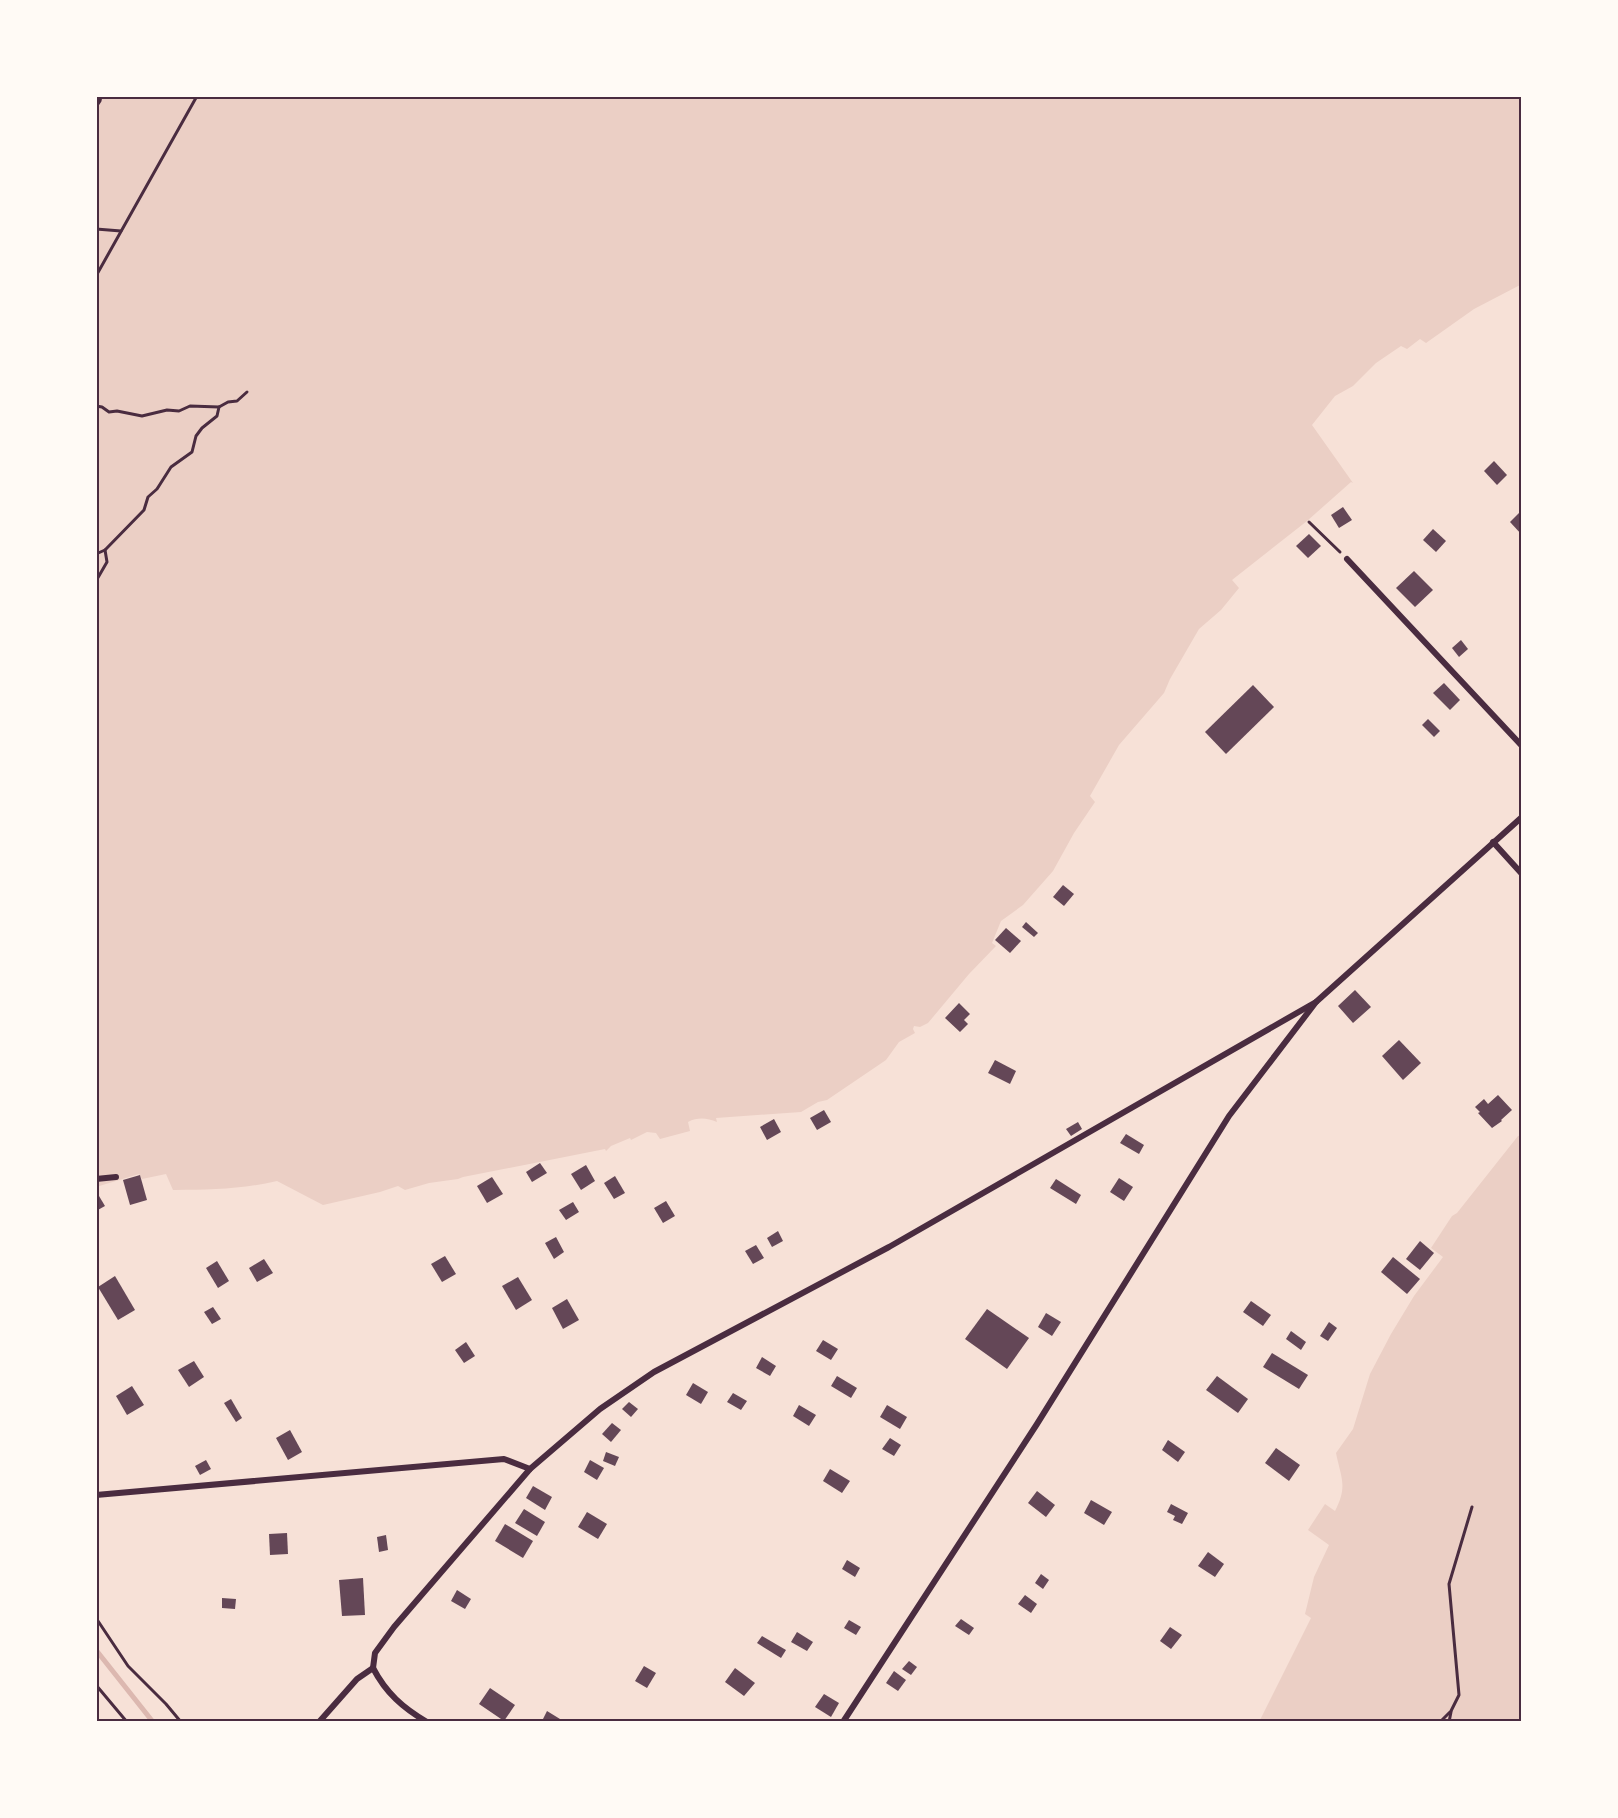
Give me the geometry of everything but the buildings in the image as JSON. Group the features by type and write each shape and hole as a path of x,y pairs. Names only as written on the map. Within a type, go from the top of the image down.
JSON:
{"street":[{"path":"1347,559 1522,746"},
{"path":"843,1722 1037,1424 1229,1116 1316,1002 1522,816"},
{"path":"1493,842 1522,874"},
{"path":"427,1722 411,1713 384,1688 373,1668 375,1653 530,1469 600,1409 654,1372 888,1247 1316,1002"},
{"path":"96,1179 116,1178"},
{"path":"96,1495 504,1459 530,1469"},
{"path":"320,1722 357,1679 373,1668"}],"path":[{"path":"96,107 101,96"},
{"path":"96,276 197,96"},
{"path":"96,229 122,231"},
{"path":"96,406 109,412 120,411 139,416 167,410 179,411 193,405 219,407 239,400 248,392"},
{"path":"96,554 105,550 144,510 148,497 157,489 171,467 192,453 198,433 217,416 219,407"},
{"path":"1309,522 1347,559"},
{"path":"96,581 107,562 105,550"},
{"path":"1449,1722 1451,1711 1459,1695 1449,1584 1472,1507"},
{"path":"96,1618 128,1666 181,1722"},
{"path":"96,1684 127,1722"},
{"path":"1440,1722 1451,1711"}],"shaded area":[{"path":"96,96 1522,96 1522,284 1474,309 1426,343 1420,339 1407,349 1401,346 1376,363 1353,386 1335,396 1312,425 1353,483 1351,482 1307,521 1232,580 1239,588 1221,610 1199,629 1164,693 1119,745 1090,796 1095,802 1074,833 1053,871 1023,905 1001,921 992,943 996,946 928,1023 920,1027 914,1026 915,1033 899,1042 886,1060 827,1100 818,1102 801,1112 716,1118 717,1122 695,1119 688,1122 690,1131 660,1139 656,1133 647,1132 611,1146 606,1151 605,1149 429,1183 405,1190 398,1186 323,1205 277,1181 252,1186 173,1190 166,1174 142,1179 139,1174 96,1187"},
{"path":"1522,1135 1522,1722 1259,1722 1311,1618 1305,1614 1314,1577 1329,1545 1308,1530 1325,1504 1335,1511 1339,1502 1342,1482 1336,1453 1353,1429 1370,1374 1414,1296 1443,1257 1431,1248 1452,1216 1457,1213 1518,1136"}],"waterway":[{"path":"96,1650 153,1722"}]}
